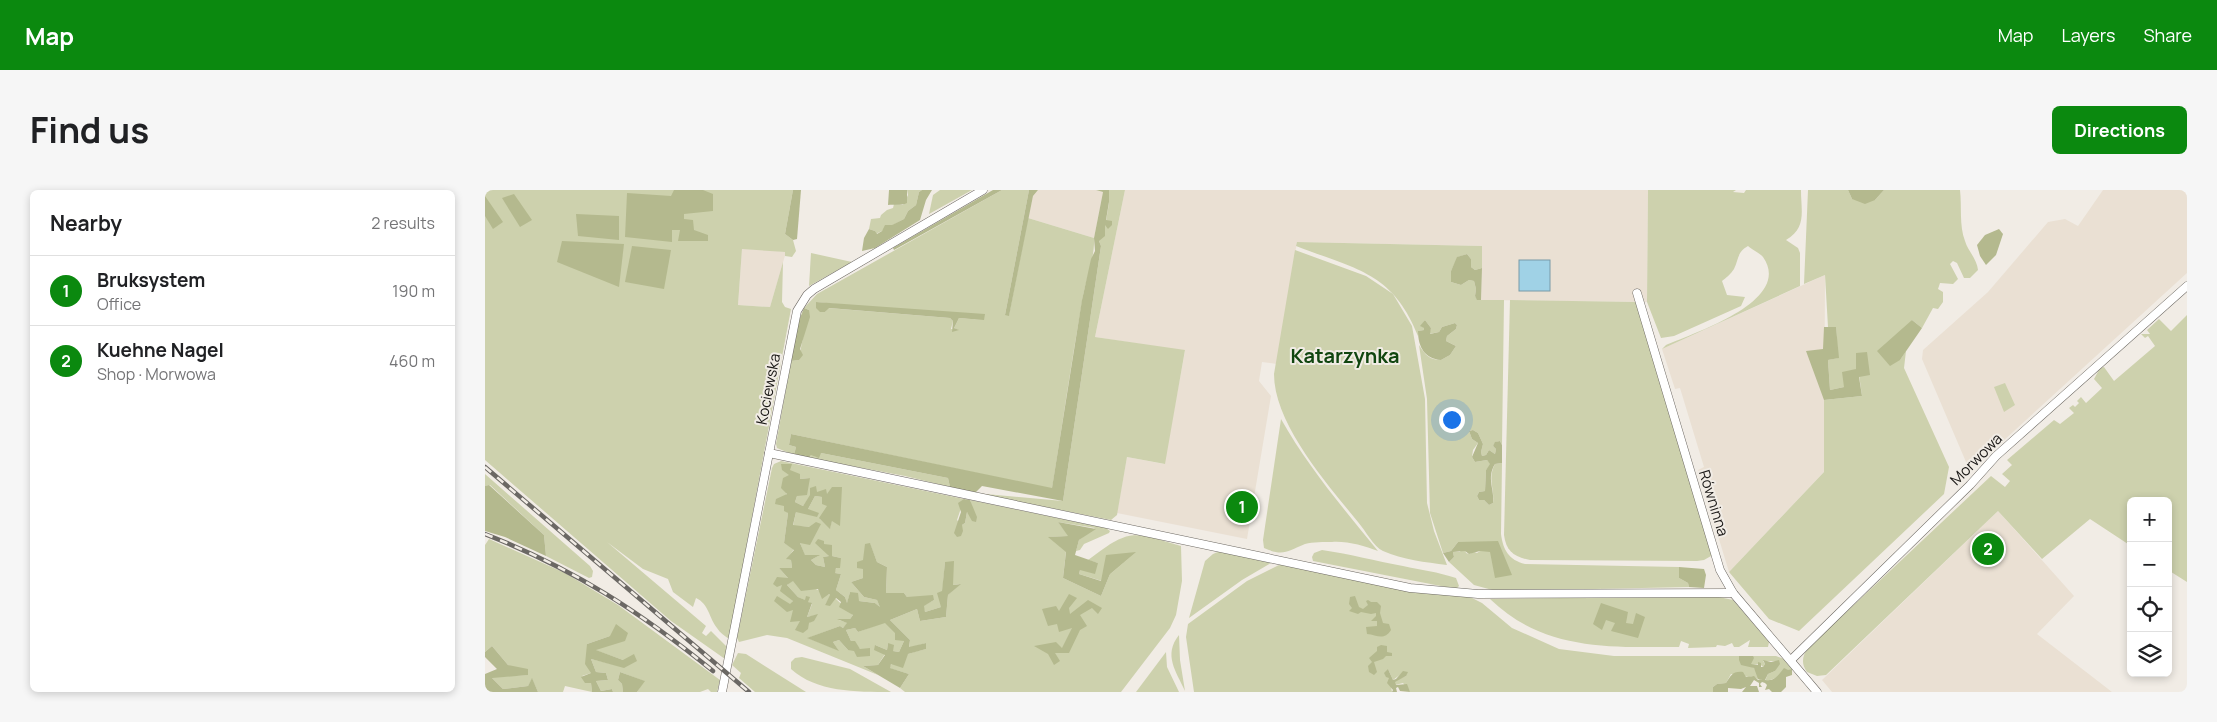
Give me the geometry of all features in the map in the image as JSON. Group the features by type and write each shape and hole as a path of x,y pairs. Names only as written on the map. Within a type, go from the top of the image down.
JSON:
{"street":[{"name":"Kociewska","path":"722,692 797,311 807,295 861,260 983,190"},
{"name":"Morwowa","path":"1791,660 1970,485 1996,456 2187,286"},
{"name":"Równinna","path":"1637,293 1718,564 1733,593 1817,692"},
{"path":"769,453 1410,588 1478,594 1733,593"}],"shaded area":[{"path":"1038,190 1096,190 1103,192 1094,238 1028,218 1033,196"},
{"path":"1125,190 1648,190 1647,302 1481,300 1482,246 1297,242 1277,364 1262,362 1259,381 1271,396 1247,539 1117,513 1127,457 1164,464 1185,351 1095,337"},
{"path":"2103,190 2187,190 2187,273 1990,453 1969,469 1922,359 1923,350 1988,292 2048,222 2065,219 2078,226"},
{"path":"742,248 786,252 770,307 738,305"},
{"path":"1825,275 1824,472 1729,572 1698,470 1704,467 1680,388 1675,389 1662,349"},
{"path":"1998,511 2074,596 2037,634 2112,692 1832,692 1822,680"}],"green space":[{"path":"485,190 793,190 785,234 793,240 796,251 792,257 785,256 785,252 742,249 738,305 770,307 783,262 782,302 785,307 791,309 729,639 718,630 704,604 696,598 693,607 673,592 668,579 643,569 607,542 706,626 702,633 706,636 711,631 728,648 725,659 671,621 485,460"},
{"path":"674,190 703,190 713,194 713,211 684,214 684,219 693,220 694,230 708,235 708,241 678,241 680,230 672,230 672,242 625,237 627,193 671,196"},
{"path":"793,190 801,190 797,239 793,240 785,234"},
{"path":"889,190 907,190 907,203 888,205"},
{"path":"907,190 922,190 919,192 916,205 908,211 904,219 876,234 875,231 869,229 871,219 880,218 887,210 893,208 894,204 903,205 908,195"},
{"path":"922,190 932,190 926,200 920,220 875,248 862,251 864,238 869,229 877,234 882,231 885,225 892,225 904,219 908,211 916,205 919,192"},
{"path":"940,190 972,190 929,214 933,195"},
{"path":"993,190 1002,190 894,250 893,248"},
{"path":"1002,190 1029,190 1005,315 1009,315 1028,218 1094,238 1093,254 1083,294 1052,489 791,434 789,445 796,447 794,455 777,448 776,444 791,361 799,360 808,316 809,310 804,308 817,294","holes":["817,302 984,320 959,318 954,328 958,330 951,329 953,321 950,318 828,308 825,312"]},
{"path":"1029,190 1038,190 1033,196 1009,316 1005,315"},
{"path":"1096,190 1109,190 1106,220 1112,221 1112,225 1108,229 1105,225 1105,236 1099,241 1101,246 1063,501 982,486 975,493 950,487 948,478 821,453 819,458 811,455 809,458 794,455 796,447 789,445 791,434 1052,488 1082,300 1091,259 1095,251 1094,238 1103,192"},
{"path":"1109,190 1125,190 1095,337 1185,350 1165,464 1127,457 1117,515 1111,520 975,493 1063,501 1101,246 1099,241 1106,221"},
{"path":"1648,190 1736,190 1733,192 1744,193 1746,190 1801,190 1802,212 1800,224 1793,235 1786,240 1798,248 1800,253 1800,286 1662,349 1666,345 1736,313 1753,301 1765,288 1769,273 1760,254 1748,246 1744,248 1733,271 1722,281 1727,295 1745,297 1741,306 1674,336 1661,338 1647,302"},
{"path":"1808,190 1848,190 1852,199 1875,200 1884,190 1960,190 1963,235 1978,270 1970,278 1964,278 1957,263 1953,261 1950,264 1958,279 1953,284 1940,283 1938,289 1943,292 1943,302 1938,309 1933,308 1922,328 1912,320 1900,360 1906,351 1904,368 1949,467 1944,494 1799,631 1769,619 1729,572 1824,472 1824,400 1862,396 1856,353 1856,369 1844,387 1830,390 1828,360 1838,358 1836,327 1828,327 1825,275 1804,284"},
{"path":"1848,190 1884,190 1875,200 1865,204 1852,199"},
{"path":"514,194 532,220 520,227 502,198"},
{"path":"485,196 503,222 493,229 485,216"},
{"path":"576,214 619,216 619,240 578,236"},
{"path":"1999,229 2003,234 1996,255 1986,265 1980,256 1977,245 1985,235"},
{"path":"562,241 624,244 619,287 557,262"},
{"path":"1297,242 1482,246 1482,268 1475,270 1471,267 1471,259 1467,254 1458,257 1451,271 1451,282 1461,285 1469,280 1474,281 1475,296 1478,300 1504,300 1502,445 1500,441 1496,442 1493,446 1496,449 1495,454 1489,450 1486,455 1482,456 1483,444 1478,433 1473,430 1469,431 1472,439 1478,443 1473,450 1472,457 1475,462 1487,460 1491,464 1486,470 1485,491 1479,492 1477,496 1479,500 1484,500 1489,505 1493,503 1491,480 1493,469 1495,464 1502,463 1501,534 1503,545 1508,554 1515,560 1525,564 1679,567 1679,578 1688,583 1689,587 1496,591 1474,585 1449,562 1454,557 1453,552 1460,552 1462,548 1469,554 1480,551 1471,545 1461,545 1458,542 1451,551 1443,553 1430,513 1427,399 1419,345 1428,356 1441,360 1450,355 1456,346 1446,341 1447,336 1456,329 1457,325 1455,323 1442,327 1439,332 1429,334 1431,328 1425,320 1421,326 1425,328 1418,331 1418,336 1397,298 1384,285 1354,268 1296,246"},
{"path":"632,246 671,250 664,289 625,282"},
{"path":"1295,250 1366,276 1393,294 1412,326 1425,399 1427,503 1434,531 1447,565 1398,557 1376,546 1318,472 1293,433 1283,413 1276,393 1274,374"},
{"path":"811,253 852,262 809,286"},
{"path":"1467,254 1471,259 1471,267 1475,270 1482,268 1481,300 1477,300 1475,296 1474,281 1469,280 1461,285 1451,282 1451,271 1457,257"},
{"path":"1510,300 1638,302 1711,556 1697,561 1530,560 1515,555 1509,549 1504,535"},
{"path":"816,302 985,314 984,320 959,318 954,328 959,330 952,332 953,321 950,318 829,308 825,312 820,312 816,308"},
{"path":"804,308 809,310 810,317 800,349 803,355 799,360 791,361 798,323"},
{"path":"2187,315 2187,582 2172,573 2172,497 2127,497 2127,543 2090,519 2042,559 1998,511 1826,675 1817,676 1807,672 1803,660 1808,648 1991,476 2005,487 2010,481 2002,474 2012,465 2007,460 2054,420 2060,424 2074,413 2069,408 2073,405 2075,407 2081,397 2086,403 2102,388 2094,379 2100,368 2104,367 2114,381 2155,346 2148,336 2145,338 2141,334 2150,334 2147,330 2159,319 2171,331"},
{"path":"1425,320 1431,328 1430,334 1439,332 1442,327 1455,323 1457,325 1456,329 1447,336 1446,341 1456,346 1450,355 1441,360 1427,355 1419,342 1418,331 1424,330 1420,326"},
{"path":"1912,320 1922,328 1900,360 1890,366 1877,351"},
{"path":"1824,327 1836,327 1839,358 1828,360 1830,390 1844,387 1842,372 1856,369 1856,353 1867,352 1870,375 1859,377 1862,396 1824,400 1806,351 1823,349"},
{"path":"2005,383 2015,405 2004,412 1994,387"},
{"path":"1281,419 1314,471 1378,551 1344,542 1308,543 1281,553 1264,548 1263,540"},
{"path":"1473,430 1478,433 1483,444 1482,456 1486,455 1489,450 1495,454 1496,449 1493,446 1495,442 1500,441 1502,445 1502,463 1495,464 1492,469 1493,503 1489,505 1484,500 1479,500 1477,496 1479,492 1485,491 1486,470 1490,464 1487,460 1475,462 1472,457 1478,443 1472,439 1469,431"},
{"path":"821,453 948,478 950,487 905,476 809,458 811,455"},
{"path":"781,461 964,499 957,520 962,525 965,523 967,512 971,516 975,516 970,500 1106,528 1110,531 1109,533 1084,544 1080,550 1076,551 1079,540 1095,528 1058,522 1069,536 1049,537 1066,551 1063,578 1101,596 1110,574 1102,581 1079,574 1080,570 1098,563 1088,560 1113,542 1132,535 1141,535 1181,546 1182,581 1176,615 1170,628 1121,692 905,692 900,688 909,674 889,668 896,660 926,649 926,643 909,648 910,640 890,620 917,609 920,621 946,617 948,595 960,584 953,585 945,562 941,607 925,612 923,606 934,600 907,597 904,593 886,593 887,567 877,562 870,544 863,569 863,578 851,582 864,597 877,600 881,608 875,603 859,601 850,592 847,604 845,597 836,590 841,574 834,573 841,558 832,556 818,539 829,556 823,557 825,567 816,565 811,560 818,556 805,556 800,543 810,527 793,526 796,512 808,509 815,496 822,497 828,506 820,519 830,528 832,520 827,494 811,495 803,506 795,502 810,478 800,479 782,464 790,475 784,506 788,513 784,543 794,549 787,559 791,560 792,568 779,568 788,578 783,585 793,601 791,604 801,621 809,623 817,615 807,617 812,604 798,597 787,585 793,580 831,595 825,605 835,598 853,615 850,619 839,620 848,623 843,628 840,626 808,638 838,650 833,642 839,640 848,650 870,649 860,649 851,641 846,630 855,628 858,632 885,622 904,641 899,652 893,651 888,643 887,650 875,645 885,654 878,665 863,666 878,675 787,638 767,635 739,642 737,638 772,468 774,464"},
{"path":"781,464 792,464 790,470 800,474 800,479 810,478 807,495 797,496 795,502 803,506 810,495 810,488 816,486 817,492 826,489 827,494 832,487 842,487 840,526 832,521 830,529 819,518 827,506 822,504 822,497 815,496 808,509 819,513 817,517 796,512 793,525 809,527 816,522 821,524 810,545 800,543 805,555 820,555 811,560 816,565 825,567 823,557 829,556 815,543 818,539 824,541 824,544 832,545 832,556 841,558 840,568 836,568 835,573 841,574 836,590 845,597 847,603 850,592 858,593 859,601 875,603 880,607 877,600 864,597 851,582 863,578 863,569 857,568 857,562 863,560 865,544 870,543 877,562 887,567 886,593 904,593 907,597 933,595 934,600 924,606 925,612 941,607 937,593 942,591 945,562 954,561 953,585 961,584 948,595 946,617 920,621 917,609 890,620 910,640 909,647 926,643 926,649 908,654 903,668 891,664 890,668 909,674 900,688 863,666 878,665 885,655 874,650 875,645 887,650 888,643 894,645 893,651 899,652 904,641 895,640 895,633 885,623 858,632 855,628 846,630 851,641 855,641 860,649 870,648 870,656 857,657 854,651 848,650 839,640 833,642 839,651 807,638 840,626 843,628 847,623 837,619 850,619 853,615 839,607 841,602 836,598 830,606 825,605 829,594 822,599 818,589 801,591 793,581 787,585 798,597 805,600 806,596 810,597 808,602 812,603 807,617 818,614 803,633 795,630 800,621 790,622 793,610 787,612 774,601 777,596 790,604 793,601 780,591 782,585 777,587 773,584 777,577 788,578 779,568 792,568 791,560 786,559 794,550 784,543 788,513 784,511 784,506 775,504 776,499 787,494 781,488 783,478 789,475 782,470"},
{"path":"485,474 590,566 593,571 592,577 589,578 546,556 544,535 490,485 485,486"},
{"path":"489,485 544,535 546,556 505,537 485,531 485,486"},
{"path":"964,499 970,500 977,517 976,522 972,521 967,512 965,523 962,525 963,531 961,536 957,537 954,533 961,512 958,503"},
{"path":"1058,522 1096,529 1079,540 1075,555 1098,563 1095,574 1080,570 1079,574 1101,581 1106,555 1136,552 1110,574 1101,596 1063,578 1066,552 1048,537 1068,536"},
{"path":"489,539 565,573 618,605 720,680 717,692 711,692 708,689 700,692 637,692 644,681 620,672 618,680 622,684 623,692 613,692 612,689 601,691 596,681 608,680 606,673 596,672 591,659 624,667 623,660 595,650 610,636 587,644 591,673 582,676 591,683 592,692 565,686 563,692 538,692 532,679 528,686 503,689 491,677 528,675 508,665 492,646 485,652 485,545"},
{"path":"1498,541 1512,575 1495,578 1490,552 1480,551 1469,554 1465,551 1453,552 1454,557 1449,562 1443,553 1451,551 1458,542"},
{"path":"1322,550 1443,574 1456,578 1459,586 1456,589 1313,561 1314,553"},
{"path":"1220,551 1271,563 1242,580 1189,618 1205,561"},
{"path":"1281,564 1470,597 1482,603 1512,628 1559,649 1614,656 1776,656 1784,659 1792,669 1765,681 1768,674 1775,671 1778,661 1763,661 1765,664 1763,667 1760,664 1749,665 1754,668 1762,681 1752,676 1731,674 1726,683 1717,684 1713,687 1713,692 1410,692 1403,683 1395,685 1395,681 1406,676 1401,674 1393,680 1388,669 1392,692 1194,692 1186,637 1188,624 1247,581"},
{"path":"1679,567 1704,569 1706,575 1704,588 1689,587 1688,583 1679,578"},
{"path":"1069,594 1077,598 1069,608 1070,614 1088,600 1102,608 1098,614 1092,608 1080,615 1087,626 1080,630 1069,653 1055,653 1060,661 1054,665 1048,654 1034,646 1056,642 1062,648 1072,628 1059,632 1057,624 1048,626 1042,609 1056,606 1059,611"},
{"path":"1355,596 1359,607 1363,609 1368,605 1366,601 1368,600 1377,602 1381,606 1380,613 1383,623 1389,624 1391,630 1386,635 1367,634 1366,627 1377,626 1377,621 1371,621 1376,616 1376,613 1361,612 1358,614 1349,611 1352,608 1349,604 1350,597"},
{"path":"1714,596 1733,600 1769,642 1768,647 1748,647 1750,640 1739,647 1734,647 1732,643 1725,646 1688,648 1689,644 1681,641 1679,647 1603,646 1579,642 1555,637 1532,628 1511,616 1490,599"},
{"path":"1601,603 1628,612 1626,623 1633,624 1636,613 1645,617 1638,638 1611,631 1615,623 1606,620 1602,630 1593,624"},
{"path":"616,624 628,633 625,641 596,650 623,660 634,654 637,661 624,668 591,659 596,672 606,673 608,680 596,681 601,691 612,689 613,692 592,692 591,683 585,683 581,677 591,673 585,664 587,644 610,636"},
{"path":"1179,635 1180,660 1185,691 1171,656 1174,642"},
{"path":"1381,645 1387,646 1387,652 1392,653 1392,656 1386,656 1374,662 1377,672 1374,675 1369,672 1368,666 1372,662 1369,658 1377,651 1377,647"},
{"path":"492,646 508,665 528,669 528,675 492,678 503,689 528,686 532,678 538,692 485,692 485,674 497,669 485,657 485,652"},
{"path":"1166,652 1167,667 1179,692 1136,692"},
{"path":"738,653 746,654 806,692 755,692 739,678 741,673 732,665"},
{"path":"1739,656 1753,656 1751,664 1758,665 1758,662 1761,663 1761,667 1765,664 1763,660 1771,662 1779,660 1780,664 1775,671 1768,674 1765,680 1774,679 1784,668 1792,669 1792,675 1786,677 1786,687 1781,692 1772,692 1769,689 1765,690 1767,685 1765,683 1762,682 1760,684 1762,687 1759,687 1759,683 1754,680 1750,686 1757,686 1759,692 1742,692 1746,687 1741,689 1728,688 1728,692 1713,692 1713,687 1717,684 1726,683 1732,674 1736,672 1743,672 1746,677 1754,676 1758,680 1762,680 1758,679 1754,668 1741,665"},
{"path":"802,657 850,669 891,692 851,691 812,682 801,677 791,669 791,662 795,658"},
{"path":"1388,669 1393,680 1403,671 1408,672 1406,676 1395,682 1396,685 1407,684 1410,692 1400,691 1398,687 1396,688 1397,692 1392,692 1393,690 1387,683 1389,678 1384,673"},
{"path":"620,672 645,681 637,692 623,692 622,684 618,680"}],"water":[{"path":"1519,260 1550,260 1550,291 1519,291"}],"railway":[{"path":"485,467 749,692"},
{"path":"485,534 548,562 605,593 659,629 713,671"}],"place":[{"name":"Bruksystem","path":"1242,507"},
{"name":"Kuehne Nagel","path":"1988,549"}],"district":[{"name":"Katarzynka","path":"1345,355"}]}
